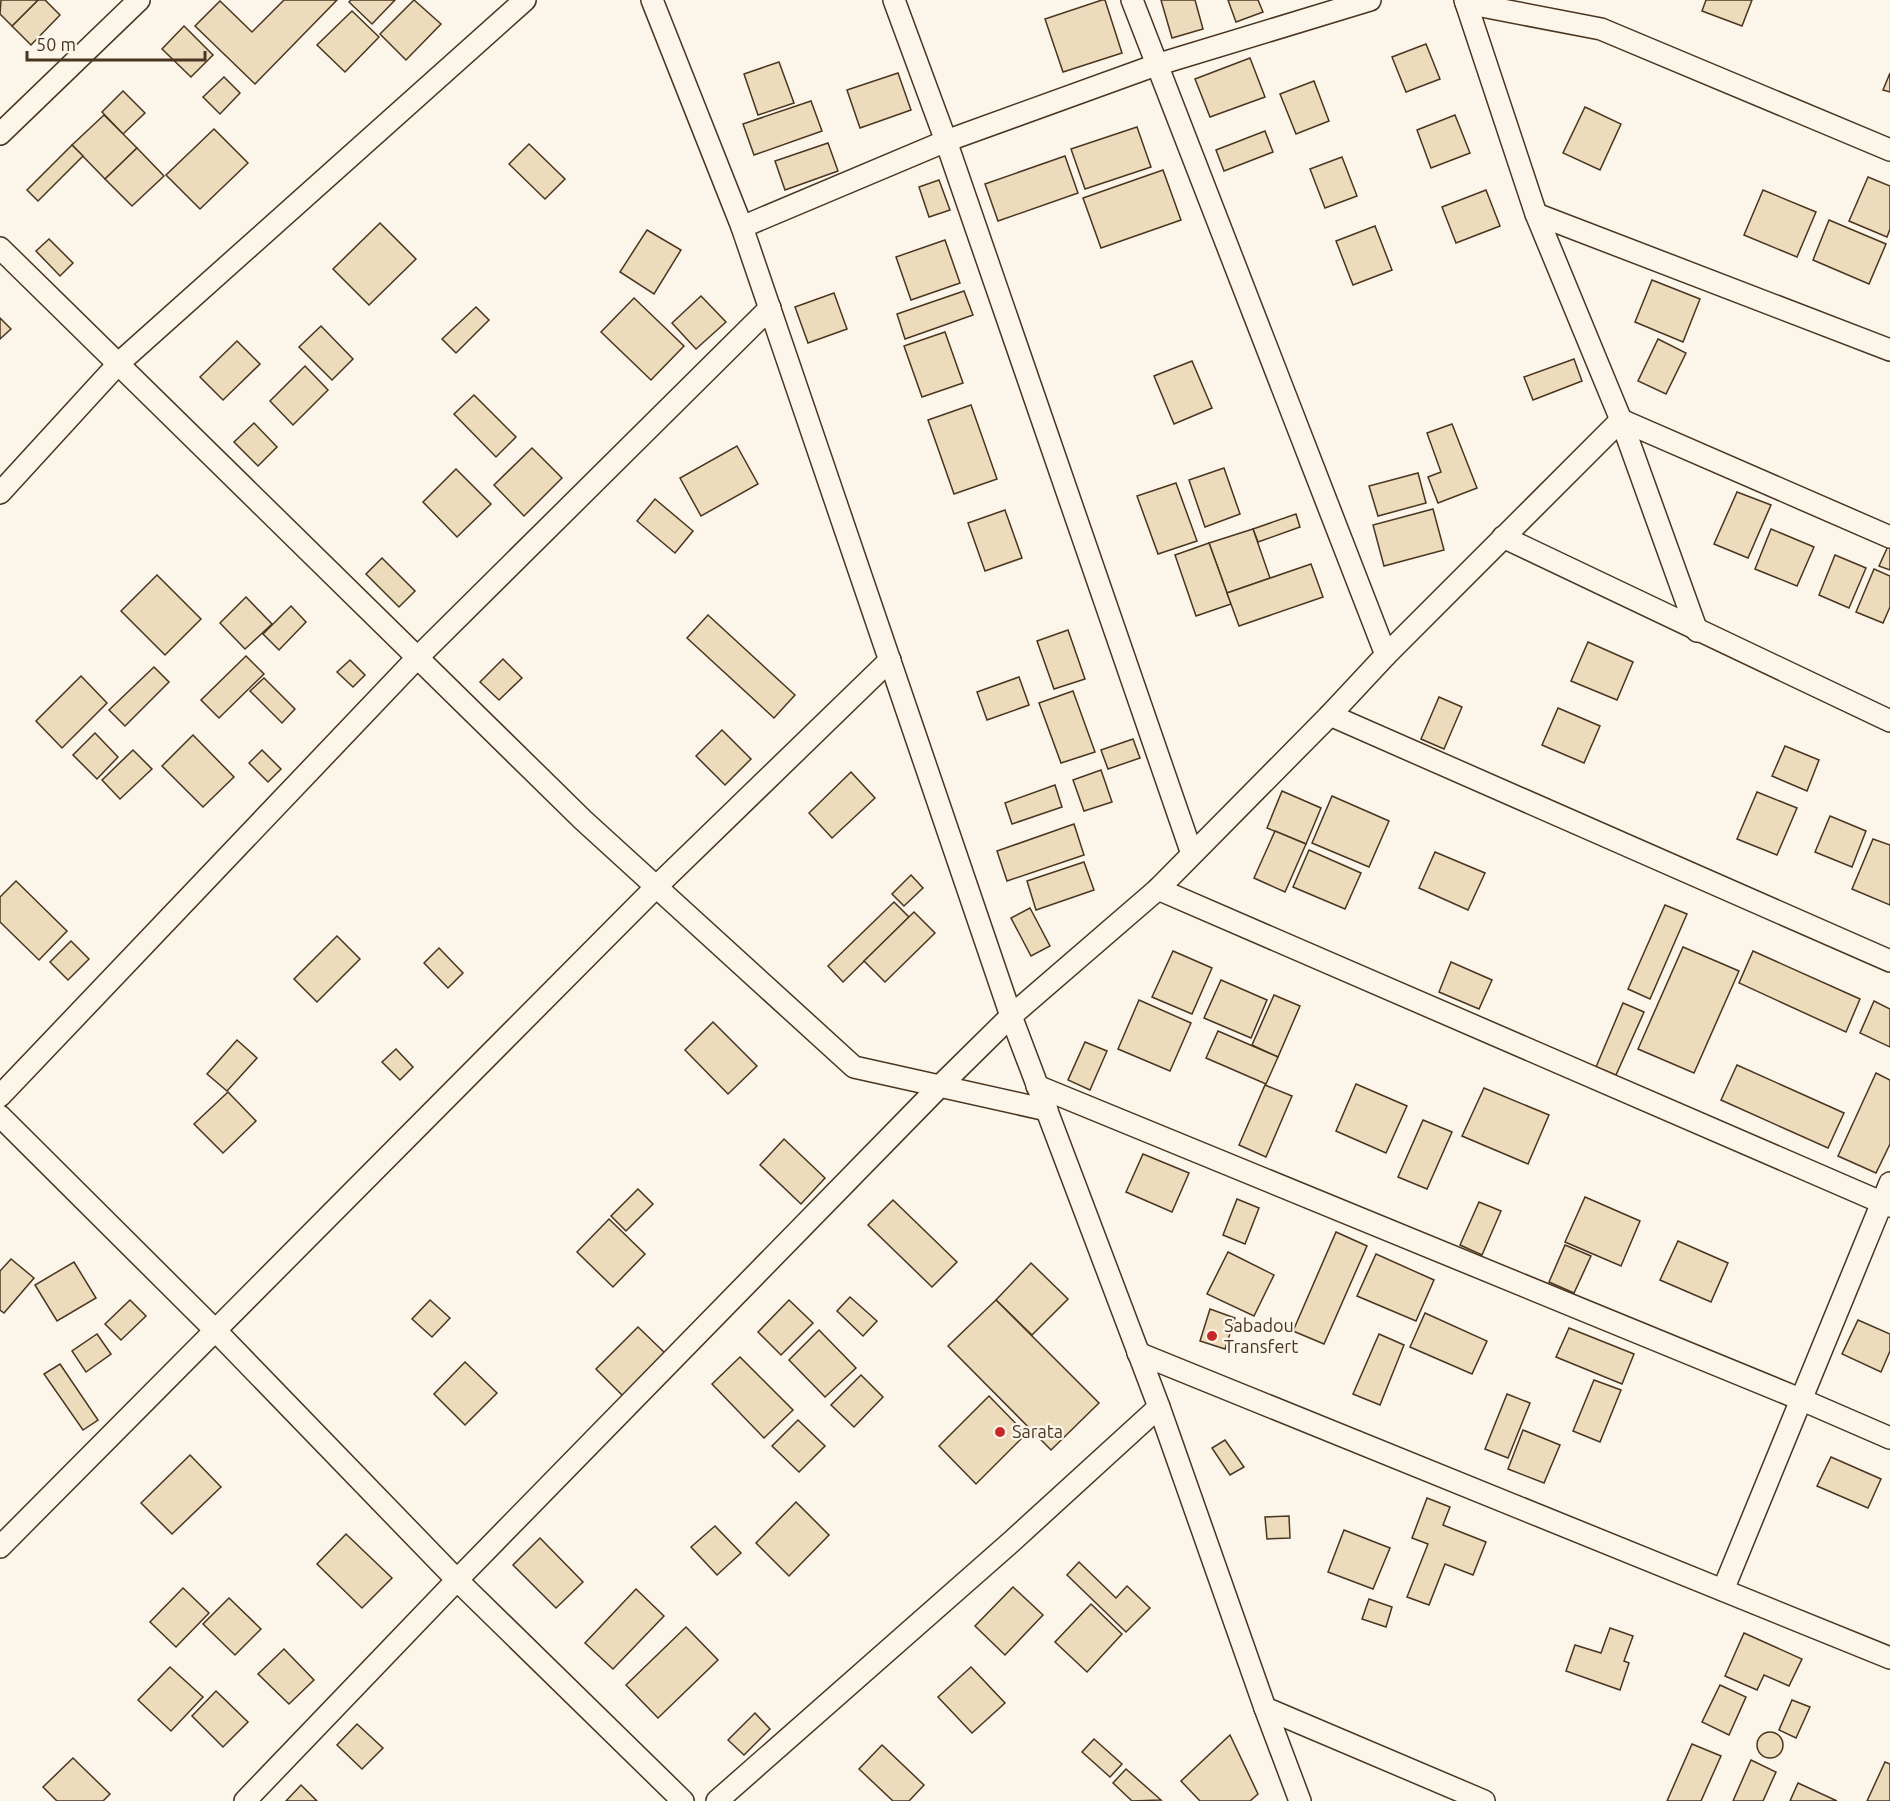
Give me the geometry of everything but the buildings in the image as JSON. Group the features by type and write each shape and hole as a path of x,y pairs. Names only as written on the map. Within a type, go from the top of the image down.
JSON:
{"street":[{"path":"0,134 139,0"},
{"path":"0,494 119,363 525,0"},
{"path":"652,0 742,227 1011,1016 1159,1407 1300,1801"},
{"path":"894,0 946,141 1192,854"},
{"path":"1132,0 1386,655"},
{"path":"742,227 946,141 1156,65 1370,0"},
{"path":"1697,631 1621,420 1536,214 1466,1 1601,29 1890,150"},
{"path":"1536,214 1890,350"},
{"path":"0,248 574,812 854,1067 1047,1110"},
{"path":"0,1096 417,658 770,308"},
{"path":"245,1801 457,1580 940,1086 1011,1016 1158,889 1386,655 1621,420"},
{"path":"1621,420 1890,537"},
{"path":"1503,537 1890,721"},
{"path":"0,1547 656,886 890,660"},
{"path":"1330,715 1890,961"},
{"path":"1158,889 1887,1197 1800,1399 1723,1590"},
{"path":"1037,1086 1890,1438"},
{"path":"0,1116 216,1331 457,1580 683,1801"},
{"path":"1138,1353 1890,1658"},
{"path":"717,1801 1010,1543 1159,1407"},
{"path":"1265,1708 1485,1801"}],"place":[{"name":"Sabadou Transfert","path":"1212,1336"},
{"name":"Sarata","path":"1000,1432"}]}
